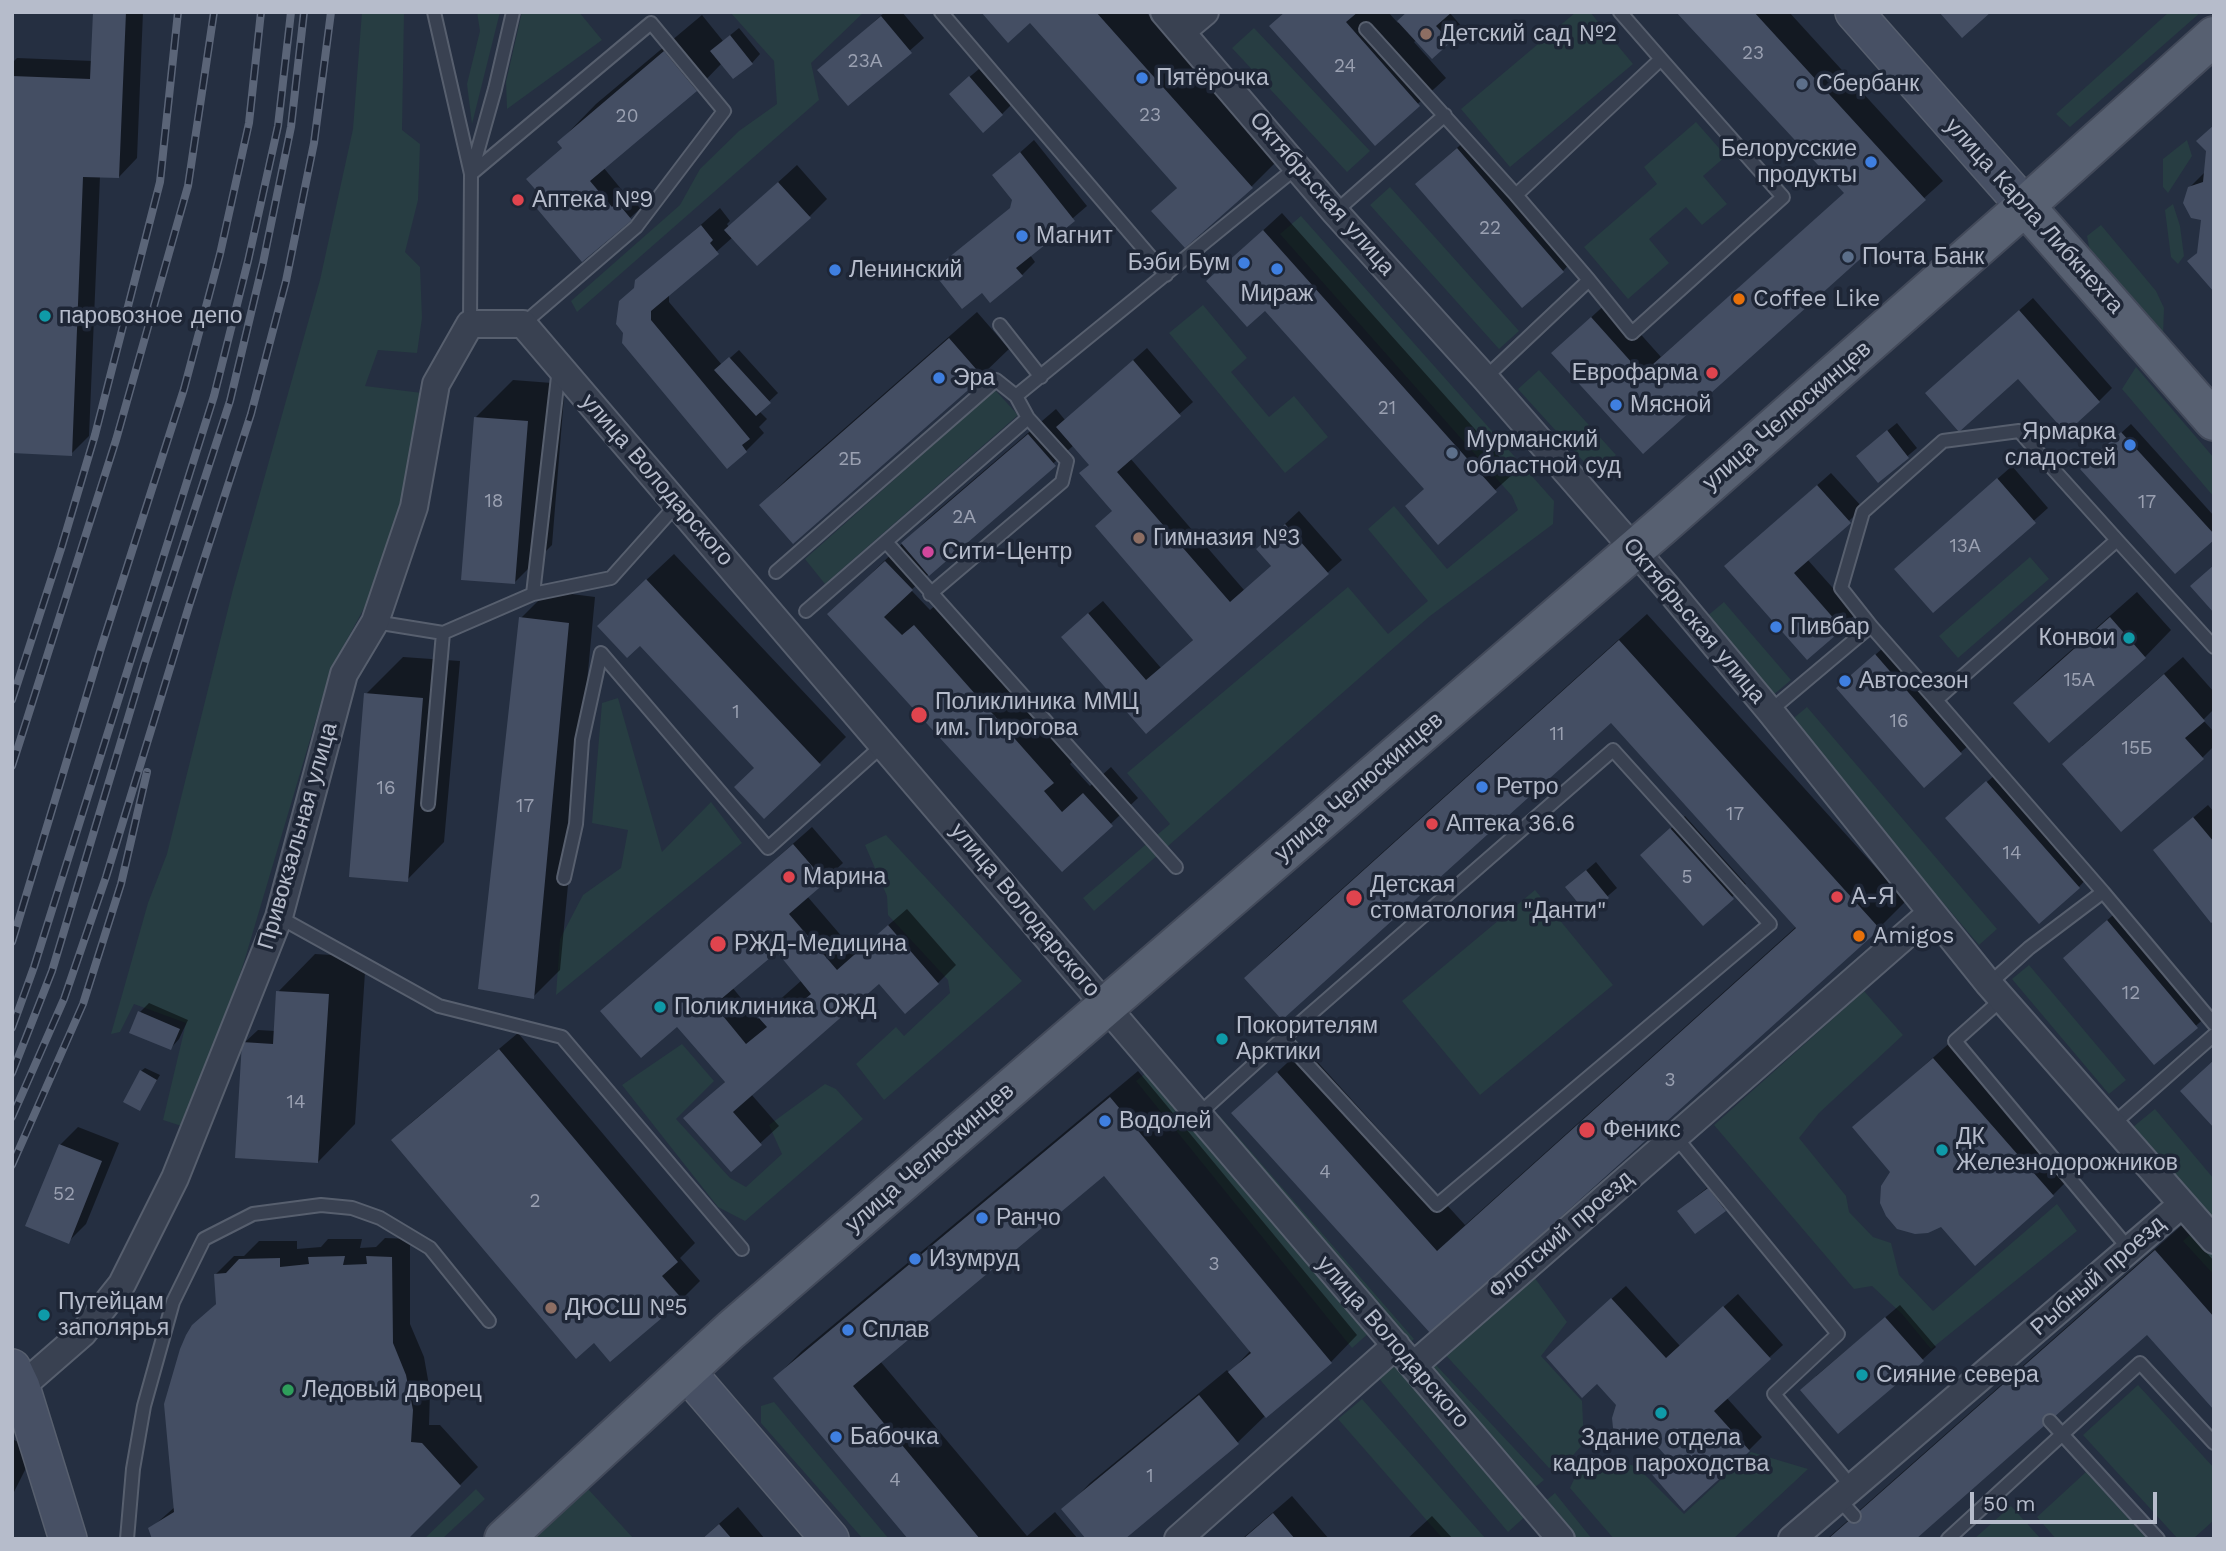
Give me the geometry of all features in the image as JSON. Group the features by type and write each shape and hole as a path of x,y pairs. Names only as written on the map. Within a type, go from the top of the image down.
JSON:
{"main road":[{"name":"улица Челюскинцев","path":"504,1539 731,1329 1634,550 2214,36"},
{"name":"улица Карла Либкнехта","path":"2025,206 2214,421"}],"street":[{"name":"Октябрьская улица","path":"1164,12 1335,212 1485,378 1634,550 1770,711 1996,991 2214,1240"},
{"path":"1181,32 1205,12"},
{"name":"улица Карла Либкнехта","path":"1854,12 2025,206"},
{"path":"470,324 523,324"},
{"name":"Привокзальная улица","path":"17,1378 83,1333 122,1284 176,1178 279,917 344,674 375,622 414,507 436,384 470,324"},
{"name":"улица Володарского","path":"523,324 1561,1539"},
{"name":"Флотский проезд","path":"1414,1365 1931,913"},
{"name":"Рыбный проезд","path":"1792,1539 1848,1500 2003,1371 2129,1249 2181,1205"},
{"path":"1178,1539 1396,1345"},
{"path":"686,1371 830,1539"},
{"path":"17,1378 68,1539"}],"lane":[{"path":"434,12 471,174 470,324"},
{"path":"471,174 513,12"},
{"path":"941,12 1166,275"},
{"path":"1366,29 1516,195 1632,333 1783,197 1620,12"},
{"path":"471,174 651,23 724,111 636,227 523,324"},
{"path":"1516,195 1661,59"},
{"path":"1335,212 1445,115"},
{"path":"1016,396 1297,167"},
{"path":"1485,378 1589,280"},
{"path":"1000,325 1041,377"},
{"path":"533,594 559,367"},
{"path":"776,572 996,380 1016,396 1028,418 1067,461 1062,482 930,594"},
{"path":"806,611 1028,418"},
{"path":"2214,647 2020,431 1943,441 1863,512 1841,588 2214,1024"},
{"path":"375,622 443,633 533,594 611,578 678,503"},
{"path":"1936,700 2117,540"},
{"path":"887,543 1176,867"},
{"path":"1770,711 1871,626"},
{"path":"428,804 443,633"},
{"path":"564,878 576,824 582,740 601,653 768,848 884,744"},
{"path":"1199,1114 1283,1038 1613,750 1770,924 1437,1205 1283,1038"},
{"path":"2103,892 2029,948 1955,1041 2129,1249"},
{"path":"279,917 439,1006 562,1037 742,1249"},
{"path":"2112,1125 2214,1035"},
{"path":"1675,1135 1838,1334 1774,1394 1848,1500"},
{"path":"127,1539 133,1469 144,1406 173,1302 204,1238 253,1214 321,1205 352,1208 380,1218 430,1248 489,1321"},
{"path":"1948,1539 2140,1363 2214,1443"},
{"path":"2050,1420 2158,1539"}],"green space":[{"path":"362,12 404,12 402,130 420,144 418,200 405,252 420,267 422,318 417,353 378,350 365,386 422,393 402,505 369,599 331,669 244,962 188,1128 163,1120 186,1023 134,1004 120,1032 111,1034 148,903 167,854 233,589 320,280 353,129"},
{"path":"477,12 500,12 472,124 467,84 480,31"},
{"path":"522,12 579,12 602,40 507,109 506,82"},
{"path":"730,12 864,12 811,63 819,100 577,312 571,301 680,205 700,169 739,131 777,104 774,61"},
{"path":"1576,12 1590,12 1633,64 1510,167 1461,109"},
{"path":"2169,12 2201,12 2070,127 2056,114"},
{"path":"1254,28 1370,151 1347,172 1232,48"},
{"path":"1696,122 1726,156 1703,176 1727,204 1702,225 1686,207 1649,239 1669,263 1628,299 1584,247 1657,184 1644,167"},
{"path":"2187,140 2192,156 2168,193 2163,187 2163,159"},
{"path":"1390,187 1519,331 1499,349 1370,205"},
{"path":"2173,204 2180,226 2184,256 2178,264 2171,257 2165,210"},
{"path":"1301,216 1554,501 1553,524 1430,616 1094,911 1083,898 1170,824 1127,773 1348,587 1388,634 1428,601 1368,529 1394,506 1447,569 1518,510 1512,496 1280,234"},
{"path":"2101,225 2156,291 2164,308 2163,336 2091,257 2087,236"},
{"path":"1203,305 1247,358 1231,372 1269,417 1294,396 1328,437 1285,473 1169,333"},
{"path":"2136,367 2214,458 2214,497 2122,389"},
{"path":"1539,370 1616,455 1595,474 1518,389"},
{"path":"995,390 1018,415 825,584 805,559"},
{"path":"2030,557 2049,579 1958,658 1939,636"},
{"path":"1724,602 1791,680 1772,696 1706,617"},
{"path":"618,698 662,852 711,802 742,843 556,995 560,939 583,895 621,868 628,830 592,823 602,703"},
{"path":"1807,707 1997,929 1979,945 1789,722"},
{"path":"886,835 1022,981 884,1100 856,1064 896,1027 904,1036 950,993 948,980 888,915 887,896 865,845"},
{"path":"1535,890 1613,985 1480,1095 1402,1001"},
{"path":"2029,965 2126,1080 2109,1094 2012,979"},
{"path":"1864,991 1903,1035 1819,1113 1799,1138 1846,1196 1849,1212 1873,1237 1891,1243 1899,1275 1933,1311 2057,1204 2077,1231 1931,1349 1902,1314 1872,1286 1854,1289 1714,1125"},
{"path":"682,1044 714,1081 676,1119 730,1178 746,1187 782,1154 769,1125 825,1084 836,1089 863,1119 745,1221 718,1207 622,1085"},
{"path":"1152,1068 1370,1332 1352,1348 1136,1081"},
{"path":"2155,1109 2214,1179 2214,1222 2133,1127"},
{"path":"1219,1115 1414,1339 1404,1348 1213,1120"},
{"path":"2194,1231 2214,1253 2214,1275 2183,1241"},
{"path":"1531,1273 1567,1322 1541,1356 1582,1401 1584,1443 1566,1463 1549,1468 1442,1351"},
{"path":"1394,1361 1529,1513 1508,1532 1377,1376"},
{"path":"1434,1363 1544,1480 1529,1492 1421,1372"},
{"path":"2138,1385 2214,1468 2214,1520 2193,1539 2178,1539 2083,1435"},
{"path":"1362,1399 1486,1539 1443,1539 1338,1419"},
{"path":"774,1402 889,1539 863,1539 761,1423 761,1406"},
{"path":"1751,1452 1808,1469 1733,1539 1614,1539 1570,1488 1576,1475 1595,1458 1636,1466 1684,1514"},
{"path":"2086,1472 2147,1539 2056,1539 2037,1517"},
{"path":"476,1489 485,1499 442,1539 424,1539"},
{"path":"588,1489 634,1539 534,1539"},
{"path":"1555,1493 1592,1539 1570,1539 1542,1504"},
{"path":"2011,1506 2041,1539 1974,1539"}],"building":[{"name":"паровозное депо","path":"93,12 126,12 119,178 83,177 72,456 12,453 12,76 90,79"},
{"path":"981,12 1096,12 1253,188 1185,248 1151,211 1177,188 1030,23 1008,43"},
{"path":"1285,12 1358,12 1346,22 1420,106 1375,146 1269,26"},
{"name":"Детский сад №2","path":"1407,12 1452,12 1436,26 1451,42 1432,59 1397,21"},
{"path":"1676,12 1754,12 1926,200 1643,454 1551,353 1591,317 1642,374 1844,193"},
{"path":"1939,12 1991,12 1962,38"},
{"path":"881,16 912,53 848,106 817,70"},
{"path":"730,35 753,64 733,79 710,51"},
{"path":"664,51 697,91 590,181 612,207 617,202 632,220 582,262 533,204 542,197 526,179 562,148 557,142"},
{"path":"969,76 1003,115 983,133 949,94"},
{"path":"2214,125 2214,292 2187,261 2197,253 2201,220 2191,218 2183,203 2188,187 2203,182 2206,151 2196,141"},
{"path":"1457,148 1564,272 1522,308 1415,184"},
{"path":"1020,152 1075,221 1016,268 1023,276 990,303 982,293 962,309 932,271 1010,208 1012,200 992,175"},
{"path":"778,182 811,218 757,266 724,230"},
{"path":"701,225 713,240 710,243 719,254 651,311 651,320 750,439 742,445 747,452 727,469 622,343 623,333 616,324 619,301 634,288 635,280"},
{"path":"1263,230 1497,492 1438,545 1405,506 1424,489 1265,311 1247,327 1206,281"},
{"path":"2019,310 2100,402 2066,433 2018,379 1959,432 1925,393"},
{"path":"949,338 983,377 793,544 759,505"},
{"path":"729,357 771,403 756,416 714,370"},
{"name":"Гимназия №3","path":"1133,360 1181,416 1117,472 1230,602 1271,566 1256,549 1285,524 1329,574 1146,734 1061,637 1088,613 1146,680 1193,640 1095,526 1112,511 1079,473 1089,465 1056,427"},
{"path":"474,417 528,421 515,584 461,580"},
{"path":"1887,430 1909,458 1878,483 1856,456"},
{"path":"2121,432 2214,534 2214,540 2175,574 2080,469"},
{"path":"1028,434 1056,466 929,576 901,543"},
{"path":"1997,478 2036,523 1933,613 1894,569"},
{"path":"1817,485 1851,523 1794,573 1843,629 1807,660 1724,566"},
{"path":"885,561 913,590 884,617 902,635 914,625 1054,783 1044,791 1062,812 1083,793 1113,826 1062,872 827,614"},
{"path":"2214,565 2214,613 2190,586"},
{"path":"646,579 821,765 764,819 734,787 754,768 640,646 627,658 597,626"},
{"path":"519,617 569,623 534,999 478,989"},
{"path":"2110,617 2146,658 2049,743 2013,703"},
{"path":"1619,640 1880,929 1431,1334 1231,1113 1277,1072 1437,1251 1796,928 1611,723 1282,1020 1244,978"},
{"path":"1875,654 1962,754 1924,788 1836,688"},
{"path":"2164,674 2205,721 2185,738 2204,759 2121,832 2062,764"},
{"path":"364,693 423,698 408,882 349,877"},
{"path":"1986,781 2080,888 2039,924 1945,818"},
{"path":"2193,817 2214,842 2214,921 2211,923 2153,850"},
{"path":"1670,828 1734,899 1703,926 1640,855"},
{"name":"Поликлиника ОЖД","path":"793,844 826,882 789,914 837,970 888,925 939,984 905,1014 879,984 733,1112 762,1145 731,1172 683,1118 725,1082 677,1027 641,1058 600,1011","holes":["777,952 811,994 792,1010 781,998 758,1017 767,1027 746,1044 714,1005"]},
{"path":"1586,870 1609,898 1588,915 1565,887"},
{"path":"2107,920 2198,1028 2154,1065 2063,958"},
{"path":"276,991 329,994 318,1163 235,1158 242,1042 273,1044"},
{"path":"138,1011 180,1029 171,1050 129,1033"},
{"path":"499,1049 678,1262 662,1276 683,1300 610,1362 594,1343 576,1359 391,1140"},
{"name":"ДК Железнодорожников","path":"1933,1058 2054,1196 1975,1266 1941,1227 1928,1233 1915,1234 1897,1229 1880,1203 1881,1186 1890,1172 1852,1127"},
{"path":"2214,1060 2214,1128 2180,1091"},
{"path":"140,1070 157,1080 140,1111 123,1102"},
{"path":"1110,1097 1332,1363 1266,1418 1228,1372 1251,1353 1104,1176 853,1386 980,1539 908,1539 773,1378"},
{"path":"59,1144 102,1161 69,1244 25,1226"},
{"path":"1708,1188 1726,1211 1695,1234 1677,1211"},
{"path":"2155,1250 2214,1317 2214,1410 2147,1335 1916,1539 1828,1539"},
{"name":"Ледовый дворец","path":"345,1256 343,1265 367,1264 366,1256 392,1257 393,1343 406,1375 413,1410 411,1442 422,1443 461,1486 408,1539 152,1539 148,1528 174,1512 164,1404 186,1335 192,1325 216,1304 214,1274 226,1273 239,1259 280,1258 280,1267 309,1264 308,1257"},
{"path":"1611,1298 1666,1358 1723,1306 1771,1359 1714,1411 1750,1451 1684,1511 1648,1470 1665,1455 1648,1436 1632,1439 1620,1436 1613,1428 1612,1418 1616,1405 1597,1384 1582,1398 1546,1357"},
{"name":"Сияние севера","path":"1885,1317 1924,1361 1838,1434 1800,1390"},
{"path":"1199,1395 1239,1444 1125,1539 1086,1539 1061,1509"},
{"path":"1273,1513 1295,1539 1243,1539"},
{"path":"719,1524 732,1539 702,1539"}],"railway":[{"path":"12,700 95,435 160,182 178,12"},
{"path":"12,766 116,440 188,186 214,12"},
{"path":"12,942 101,648 184,389 220,254 249,123 261,12"},
{"path":"12,1028 34,967 214,396 278,126 291,12"},
{"path":"12,1073 52,971 144,665 230,401 263,263 291,127 304,12"},
{"path":"12,1117 64,999 106,877 251,414 286,281 314,143 331,12"},
{"path":"12,1165 83,1004 121,884 147,772"}],"place":[{"name":"Детский сад №2","path":"1426,34"},
{"name":"Пятёрочка","path":"1142,78"},
{"name":"Сбербанк","path":"1802,84"},
{"name":"Белорусские продукты","path":"1871,162"},
{"name":"Аптека №9","path":"518,200"},
{"name":"Магнит","path":"1022,236"},
{"name":"Почта Банк","path":"1848,257"},
{"name":"Бэби Бум","path":"1244,263"},
{"name":"Мираж","path":"1277,269"},
{"name":"Ленинский","path":"835,270"},
{"name":"Coffee Like","path":"1739,299"},
{"name":"паровозное депо","path":"45,316"},
{"name":"Еврофарма","path":"1712,373"},
{"name":"Эра","path":"939,378"},
{"name":"Мясной","path":"1616,405"},
{"name":"Ярмарка сладостей","path":"2130,445"},
{"name":"Мурманский областной суд","path":"1452,453"},
{"name":"Гимназия №3","path":"1139,538"},
{"name":"Сити-Центр","path":"928,552"},
{"name":"Пивбар","path":"1776,627"},
{"name":"Конвои","path":"2129,638"},
{"name":"Автосезон","path":"1845,681"},
{"name":"Поликлиника ММЦ им. Пирогова","path":"919,715"},
{"name":"Ретро","path":"1482,787"},
{"name":"Аптека 36.6","path":"1432,824"},
{"name":"Марина","path":"789,877"},
{"name":"А-Я","path":"1837,897"},
{"name":"Детская стоматология \"Данти\"","path":"1354,898"},
{"name":"Amigos","path":"1859,936"},
{"name":"РЖД-Медицина","path":"718,944"},
{"name":"Поликлиника ОЖД","path":"660,1007"},
{"name":"Покорителям Арктики","path":"1222,1039"},
{"name":"Водолей","path":"1105,1121"},
{"name":"Феникс","path":"1587,1130"},
{"name":"ДК Железнодорожников","path":"1942,1150"},
{"name":"Ранчо","path":"982,1218"},
{"name":"Изумруд","path":"915,1259"},
{"name":"ДЮСШ №5","path":"551,1308"},
{"name":"Путейцам заполярья","path":"44,1315"},
{"name":"Сплав","path":"848,1330"},
{"name":"Сияние севера","path":"1862,1375"},
{"name":"Ледовый дворец","path":"288,1390"},
{"name":"Здание отдела кадров пароходства","path":"1661,1413"},
{"name":"Бабочка","path":"836,1437"}]}
